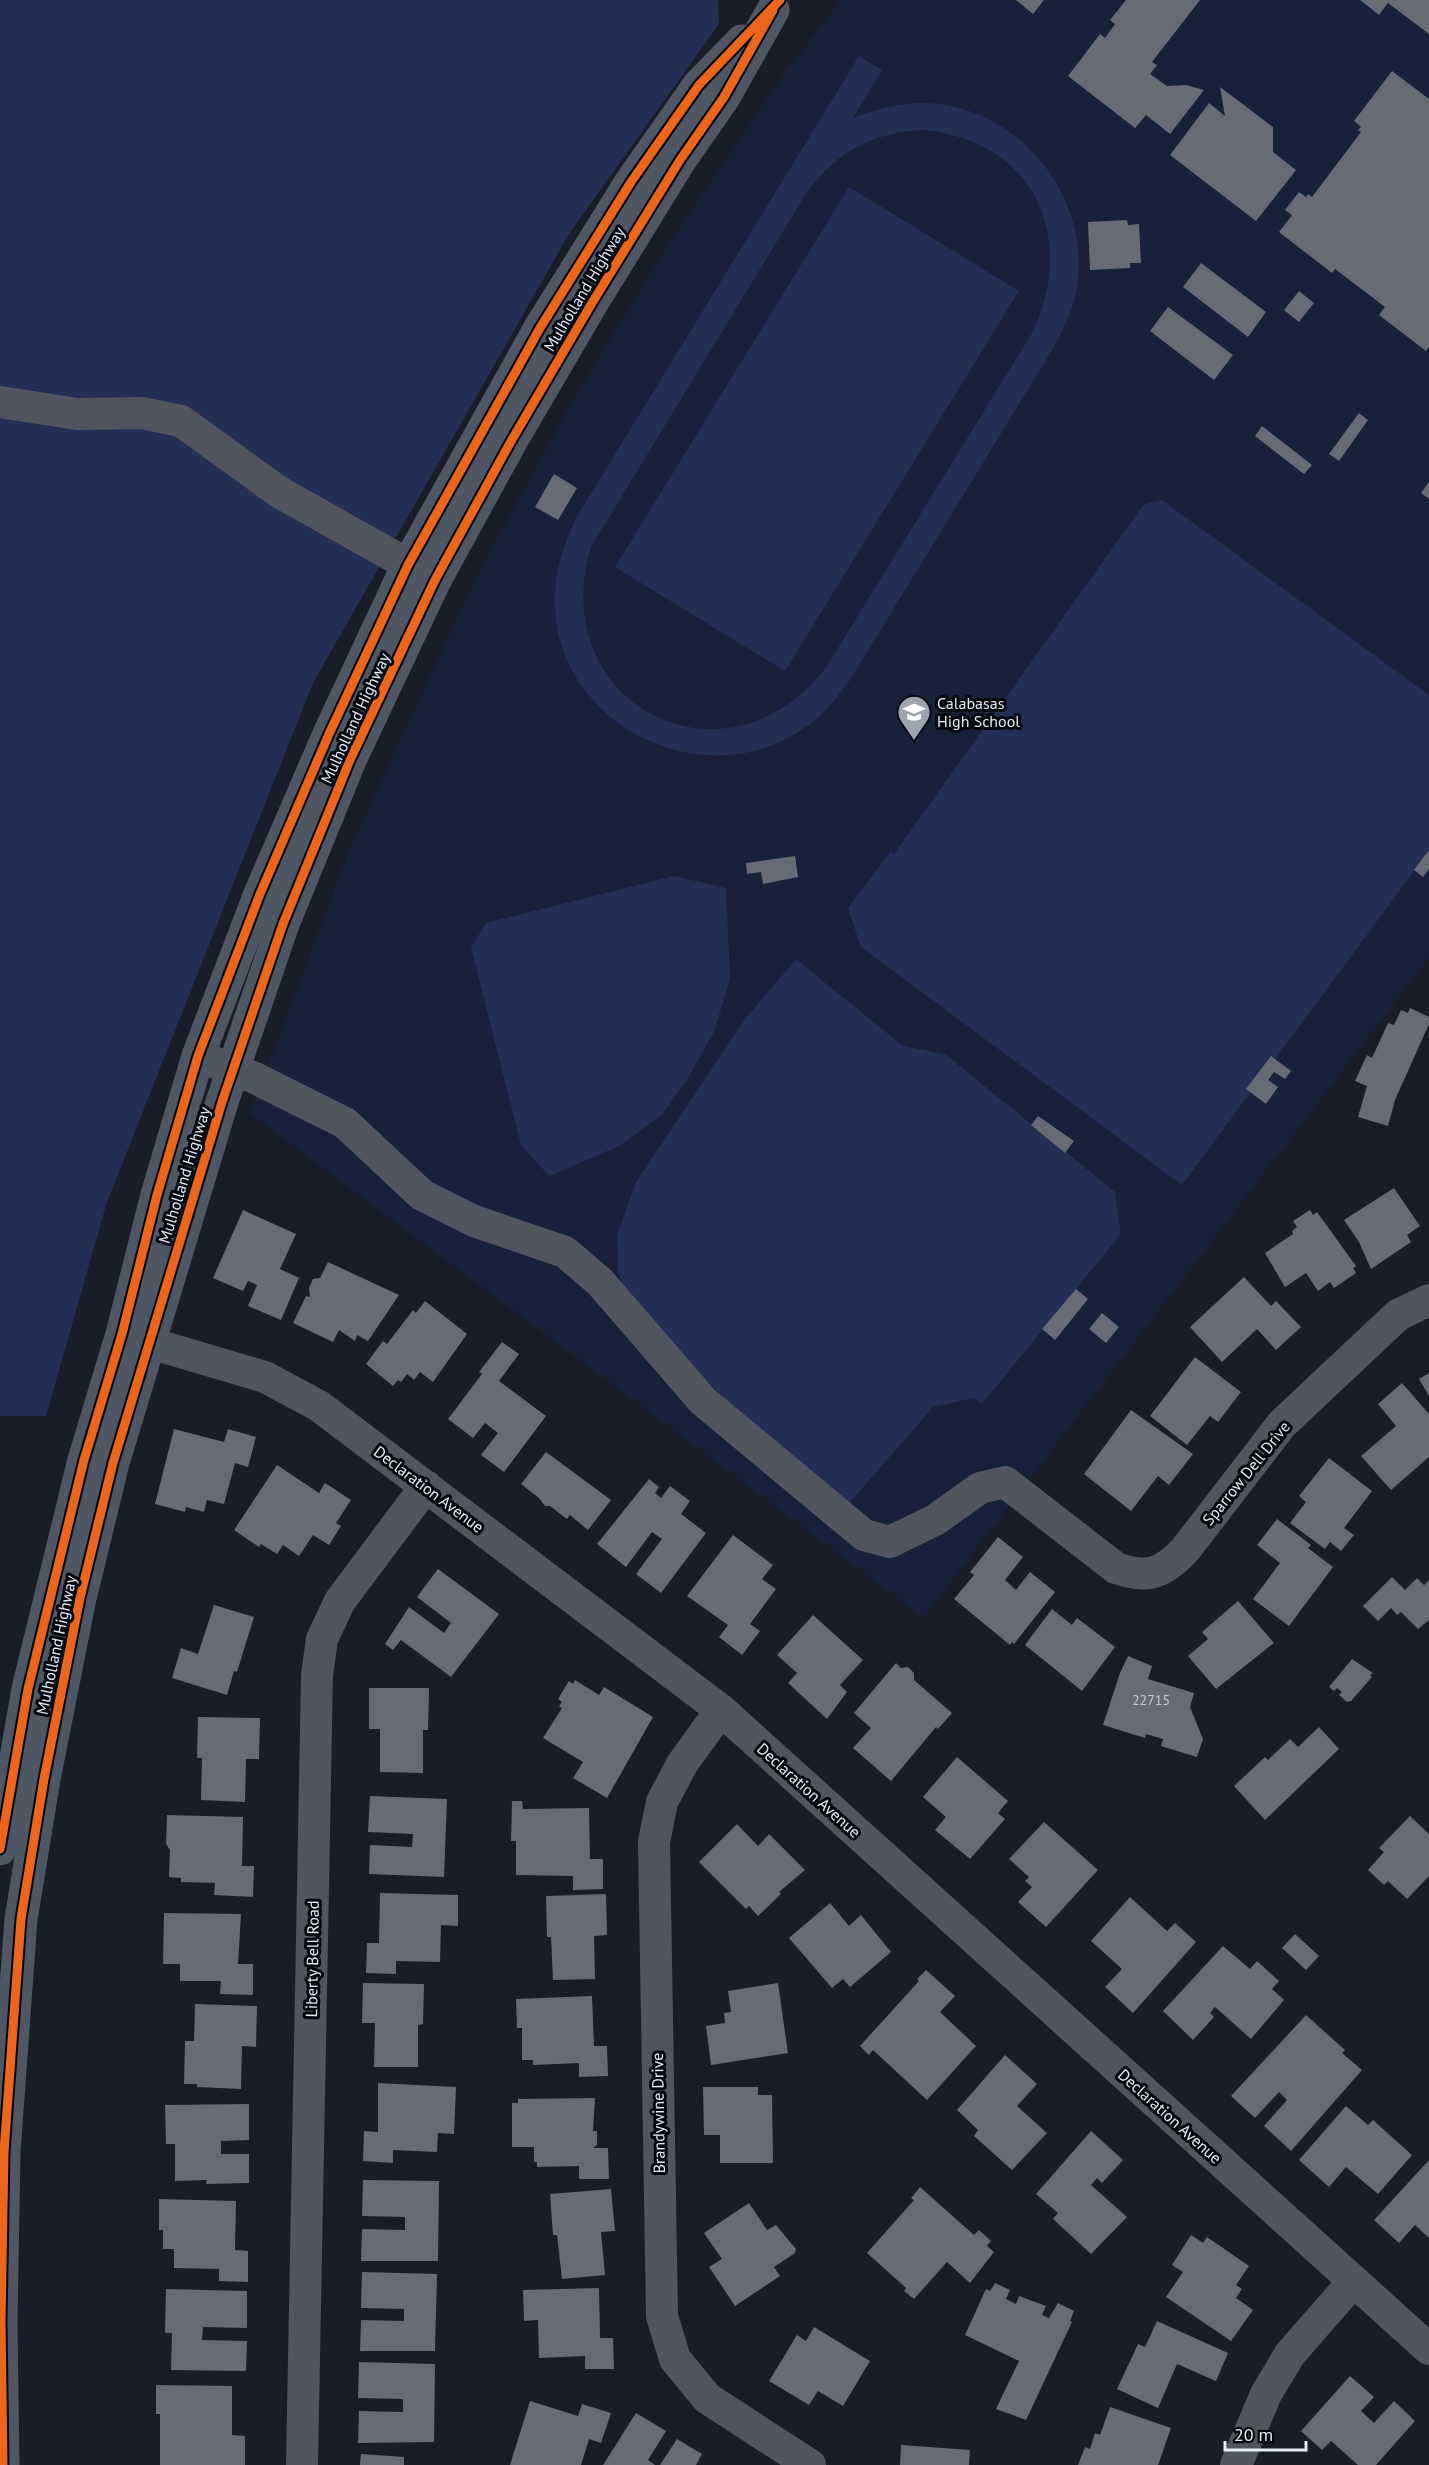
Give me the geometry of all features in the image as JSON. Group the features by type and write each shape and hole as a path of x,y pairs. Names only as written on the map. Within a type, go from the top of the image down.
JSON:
{"main road":[{"name":"Mulholland Highway","path":"3,2465 1,2322 9,1956 80,1598 113,1463 136,1338 157,1195 198,1056 260,894 310,777 422,572 540,327 631,182 699,85 776,5"},
{"name":"Mulholland Highway","path":"0,1849 28,1689 84,1460 136,1338 234,1070 283,924 350,760 422,572"}],"street":[{"path":"0,402 76,414 142,413 181,421 279,492 422,572"},
{"path":"198,1056 234,1070"},
{"name":"Sparrow Dell Drive","path":"234,1070 345,1123 422,1195 474,1221 565,1252 600,1282 703,1401 864,1535 890,1542 935,1520 980,1488 1005,1482 1116,1568 1133,1574 1152,1573 1169,1566 1185,1550 1282,1425 1398,1314 1429,1300"},
{"name":"Declaration Avenue","path":"136,1338 265,1377 319,1406 721,1710 1429,2349"},
{"name":"Liberty Bell Road","path":"302,2465 317,1675 322,1639 340,1601 426,1486"},
{"name":"Brandywine Drive","path":"721,1710 682,1764 662,1802 654,1842 662,2316 675,2359 707,2398 810,2465"},
{"path":"1236,2465 1266,2394 1290,2354 1353,2282"}],"shaded area":[{"path":"0,0 718,0 719,24 569,234 313,683 107,1202 46,1416 0,1416"},
{"name":"Calabasas High School","path":"841,0 1429,0 1429,958 924,1617 250,1113 350,848 475,579 565,414 661,255 783,75"},
{"path":"859,56 882,70 853,118 879,109 906,104 924,103 959,108 992,121 1020,140 1044,165 1062,194 1074,227 1079,261 1075,297 1069,317 1054,347 850,680 814,721 773,745 729,755 684,752 642,738 606,713 577,679 559,638 556,580 563,550 579,513","holes":["924,130 962,138 994,153 1019,174 1036,200 1047,229 1050,262 1045,297 1032,333 827,666 787,705 742,725 696,728 654,716 619,689 594,651 584,603 591,547 807,192 819,178 844,155 872,140 888,135"]},
{"path":"849,187 1019,291 785,671 615,567"},
{"path":"1162,500 1429,695 1429,851 1182,1185 861,947 848,908 891,851 894,854 1144,504"},
{"path":"674,876 726,888 730,979 714,1032 688,1078 662,1115 619,1146 549,1176 521,1145 471,948 486,923"},
{"path":"796,959 903,1046 945,1054 1115,1192 1121,1234 982,1404 974,1398 933,1407 846,1507 756,1430 632,1307 618,1273 617,1235 636,1182 745,1019"}],"building":[{"path":"1016,0 1044,0 1033,14"},
{"path":"1126,0 1200,0 1152,62 1157,65 1150,74 1167,86 1186,85 1204,90 1170,134 1146,115 1135,128 1068,76 1100,34 1105,38 1115,24 1110,20"},
{"path":"1360,0 1429,0 1429,34 1388,3 1379,15"},
{"path":"1392,71 1429,99 1429,347 1426,351 1379,315 1385,307 1335,269 1332,273 1279,232 1292,215 1285,210 1299,192 1306,197 1308,194 1312,197 1361,132 1358,130 1361,127 1354,121"},
{"path":"1220,87 1273,127 1273,152 1296,170 1256,221 1170,155 1209,103 1225,116"},
{"path":"1127,220 1128,225 1139,224 1141,263 1130,263 1130,268 1090,270 1088,222"},
{"path":"1201,263 1266,312 1248,337 1183,287"},
{"path":"1299,291 1314,303 1299,322 1284,310"},
{"path":"1168,307 1233,355 1214,380 1150,331"},
{"path":"1359,413 1368,420 1339,461 1329,454"},
{"path":"1262,426 1312,465 1304,474 1255,436"},
{"path":"554,474 577,488 558,520 535,507"},
{"path":"1429,482 1429,499 1421,493"},
{"path":"1429,850 1429,869 1423,877 1414,870"},
{"path":"795,856 798,877 763,884 761,872 747,874 746,863"},
{"path":"1410,1008 1429,1017 1429,1024 1395,1100 1388,1126 1358,1117 1367,1086 1355,1081 1367,1055 1372,1058 1388,1023 1394,1025 1401,1010 1408,1013"},
{"path":"1271,1056 1291,1071 1285,1079 1274,1072 1268,1080 1278,1087 1266,1104 1246,1089"},
{"path":"1038,1116 1074,1141 1065,1153 1031,1125"},
{"path":"1394,1188 1420,1226 1407,1235 1411,1242 1371,1269 1359,1242 1344,1220"},
{"path":"243,1210 296,1234 280,1269 299,1278 281,1320 248,1306 257,1285 248,1281 243,1291 213,1278"},
{"path":"1310,1210 1313,1215 1317,1212 1356,1266 1353,1268 1356,1273 1334,1288 1330,1282 1318,1291 1306,1273 1285,1287 1265,1253 1293,1234 1292,1231 1297,1227 1293,1221"},
{"path":"328,1262 399,1295 368,1341 357,1335 355,1341 339,1330 333,1342 293,1323 306,1296 310,1297 309,1288 313,1279 320,1278"},
{"path":"1244,1277 1271,1306 1276,1301 1301,1327 1276,1350 1257,1329 1222,1362 1190,1327"},
{"path":"1076,1289 1088,1299 1055,1340 1042,1329"},
{"path":"425,1301 467,1334 433,1382 420,1372 414,1380 407,1374 401,1382 398,1380 393,1386 366,1364 383,1341 387,1344 413,1310 416,1313"},
{"path":"1102,1313 1119,1327 1106,1343 1089,1329"},
{"path":"502,1342 519,1354 499,1381 546,1416 504,1472 481,1455 498,1433 485,1423 473,1438 448,1419 482,1374 479,1372"},
{"path":"1195,1357 1241,1392 1218,1422 1210,1416 1187,1445 1150,1416"},
{"path":"1429,1373 1429,1396 1419,1379"},
{"path":"1402,1383 1429,1414 1429,1457 1391,1490 1361,1456 1396,1426 1378,1404"},
{"path":"1131,1410 1193,1454 1169,1485 1158,1476 1131,1511 1084,1474"},
{"path":"174,1429 224,1442 228,1429 256,1437 248,1467 235,1463 224,1504 207,1500 204,1512 186,1507 185,1512 155,1504"},
{"path":"546,1452 611,1500 588,1530 570,1515 567,1519 550,1506 545,1506 539,1498 521,1484"},
{"path":"1329,1458 1372,1491 1344,1528 1354,1535 1341,1551 1330,1542 1325,1549 1290,1523 1306,1502 1299,1496"},
{"path":"277,1465 319,1493 325,1483 351,1500 336,1523 341,1526 329,1545 313,1535 299,1556 283,1545 277,1554 261,1544 259,1547 234,1530"},
{"path":"649,1479 659,1487 655,1493 661,1498 670,1486 690,1501 681,1514 706,1533 661,1593 636,1574 662,1539 652,1532 626,1567 597,1544"},
{"path":"1277,1519 1311,1545 1308,1548 1333,1567 1289,1626 1253,1599 1280,1563 1257,1545"},
{"path":"733,1535 773,1565 762,1579 776,1589 750,1624 760,1631 742,1655 719,1637 728,1625 687,1596"},
{"path":"998,1537 1023,1557 1005,1580 1016,1590 1030,1572 1055,1592 1014,1644 1012,1642 1010,1645 954,1599 974,1575 970,1572"},
{"path":"438,1569 499,1614 451,1677 401,1640 393,1650 385,1644 409,1607 444,1633 451,1623 417,1597"},
{"path":"1392,1577 1405,1590 1417,1578 1424,1585 1429,1580 1429,1620 1418,1629 1401,1612 1397,1615 1391,1608 1378,1621 1363,1606"},
{"path":"1238,1601 1274,1643 1216,1689 1188,1656 1208,1639 1202,1632"},
{"path":"214,1605 254,1617 237,1672 234,1671 227,1695 172,1678 181,1648 198,1654"},
{"path":"1052,1609 1072,1625 1077,1618 1115,1647 1082,1691 1025,1645"},
{"path":"813,1615 863,1660 840,1685 847,1692 827,1719 788,1683 797,1673 777,1655"},
{"path":"1128,1656 1152,1666 1148,1679 1194,1693 1190,1707 1203,1739 1197,1757 1161,1746 1163,1739 1146,1734 1145,1738 1103,1725"},
{"path":"1352,1659 1373,1673 1351,1701 1347,1702 1339,1695 1342,1692 1337,1688 1334,1691 1329,1687"},
{"path":"896,1663 901,1668 908,1667 914,1673 914,1680 952,1713 938,1729 936,1727 891,1781 853,1748 871,1728 854,1713"},
{"path":"575,1680 599,1695 604,1687 653,1717 607,1798 573,1778 583,1762 543,1738 562,1708 559,1706 562,1702 558,1699 569,1681 573,1684"},
{"path":"369,1688 429,1688 428,1730 423,1730 423,1773 380,1772 380,1729 369,1729"},
{"path":"198,1717 260,1718 259,1759 246,1759 245,1802 201,1800 202,1758 197,1758"},
{"path":"1319,1727 1339,1749 1265,1820 1234,1786 1265,1757 1268,1760 1290,1739 1298,1747"},
{"path":"957,1757 1008,1801 998,1813 1005,1819 970,1859 935,1830 946,1817 923,1797"},
{"path":"370,1796 447,1799 444,1877 369,1874 370,1845 412,1847 413,1834 368,1832"},
{"path":"512,1801 522,1801 523,1809 589,1808 590,1859 603,1859 603,1889 573,1890 573,1876 516,1875 516,1841 511,1841"},
{"path":"167,1815 243,1817 242,1866 254,1866 253,1897 214,1895 215,1883 181,1882 181,1878 169,1877 170,1850 166,1844"},
{"path":"1410,1816 1429,1834 1429,1876 1407,1899 1388,1881 1384,1885 1368,1870 1384,1852 1379,1848"},
{"path":"1044,1822 1098,1870 1046,1927 1018,1902 1032,1887 1025,1881 1029,1877 1009,1859"},
{"path":"737,1824 758,1846 769,1834 805,1870 779,1892 781,1894 758,1916 749,1906 746,1909 699,1862"},
{"path":"380,1893 458,1895 458,1926 441,1925 440,1962 396,1961 396,1974 366,1973 367,1943 379,1943"},
{"path":"606,1894 607,1935 594,1936 595,1979 553,1980 551,1937 547,1937 546,1896"},
{"path":"1130,1897 1167,1931 1175,1923 1196,1942 1133,2013 1105,1987 1122,1969 1091,1941"},
{"path":"830,1903 849,1926 861,1915 891,1952 850,1987 843,1979 832,1988 789,1938"},
{"path":"164,1913 241,1914 238,1964 253,1964 253,1995 220,1994 221,1981 180,1981 180,1964 163,1964"},
{"path":"1295,1934 1319,1956 1306,1970 1282,1948"},
{"path":"1223,1946 1250,1969 1257,1961 1279,1981 1272,1989 1284,2000 1251,2039 1215,2007 1210,2013 1214,2017 1193,2040 1163,2011"},
{"path":"926,1970 955,1996 940,2012 976,2046 927,2100 873,2050 869,2055 860,2046 919,1981 917,1979"},
{"path":"363,1983 424,1984 423,2024 418,2025 418,2067 374,2067 375,2023 362,2023"},
{"path":"778,1983 788,2053 711,2065 706,2026 725,2023 724,2013 731,2012 728,1991"},
{"path":"592,1996 594,2046 607,2046 608,2076 579,2077 579,2063 533,2065 533,2060 522,2060 522,2028 517,2028 516,1999"},
{"path":"195,2004 257,2006 256,2047 242,2046 241,2089 197,2087 197,2084 184,2084 185,2041 194,2041"},
{"path":"1306,2015 1345,2050 1342,2053 1362,2070 1291,2151 1264,2126 1287,2100 1279,2092 1255,2118 1231,2096"},
{"path":"1005,2055 1037,2084 1017,2106 1047,2133 1012,2170 974,2136 978,2130 957,2110"},
{"path":"378,2083 456,2087 454,2134 438,2133 437,2152 393,2150 393,2163 363,2161 364,2131 378,2132"},
{"path":"703,2087 758,2087 758,2095 772,2095 773,2163 720,2163 720,2135 704,2135"},
{"path":"595,2098 593,2131 597,2131 597,2145 593,2148 608,2148 609,2179 579,2179 579,2166 537,2167 537,2162 534,2162 534,2147 512,2147 512,2103 518,2103 518,2099"},
{"path":"249,2104 249,2140 221,2141 221,2154 249,2154 249,2183 206,2184 207,2180 175,2181 175,2144 166,2144 165,2105"},
{"path":"1346,2106 1368,2125 1373,2120 1412,2155 1378,2194 1346,2167 1329,2187 1299,2160"},
{"path":"1091,2131 1123,2160 1102,2183 1097,2178 1091,2185 1127,2217 1091,2254 1053,2219 1058,2213 1036,2194"},
{"path":"1429,2160 1429,2238 1415,2225 1399,2243 1374,2220"},
{"path":"363,2180 439,2181 438,2261 361,2261 362,2229 405,2230 405,2217 362,2216"},
{"path":"920,2187 974,2235 979,2230 991,2241 987,2246 994,2252 970,2283 947,2262 914,2299 904,2291 906,2288 867,2253 914,2200 911,2198"},
{"path":"611,2189 615,2231 601,2232 605,2275 562,2279 557,2235 553,2235 550,2194"},
{"path":"159,2199 236,2201 235,2250 248,2251 248,2282 219,2281 219,2269 174,2268 174,2249 163,2249 163,2230 159,2230"},
{"path":"749,2203 767,2230 776,2225 796,2249 795,2253 774,2267 780,2276 735,2306 709,2267 722,2259 704,2233"},
{"path":"1191,2235 1203,2243 1207,2237 1249,2266 1236,2285 1242,2289 1236,2298 1253,2310 1231,2341 1166,2297 1183,2272 1172,2265"},
{"path":"362,2272 437,2274 435,2351 360,2351 361,2320 404,2321 404,2309 361,2308"},
{"path":"995,2283 1010,2290 1006,2299 1016,2304 1019,2296 1046,2306 1042,2315 1049,2318 1058,2303 1074,2311 1070,2321 1072,2322 1026,2420 996,2409 1019,2361 965,2335 986,2289 990,2291"},
{"path":"599,2288 600,2338 613,2338 614,2369 585,2369 585,2356 539,2358 538,2320 524,2321 523,2290"},
{"path":"166,2289 247,2291 247,2328 203,2327 202,2340 247,2341 246,2371 171,2370 172,2333 165,2333"},
{"path":"1157,2321 1228,2353 1216,2381 1177,2364 1158,2408 1117,2389 1138,2344 1145,2347"},
{"path":"814,2327 870,2361 843,2406 818,2391 809,2405 769,2381 797,2335 806,2341"},
{"path":"359,2362 435,2364 434,2442 358,2443 359,2411 403,2412 403,2399 358,2398"},
{"path":"1350,2376 1374,2397 1361,2411 1374,2423 1394,2401 1415,2421 1376,2465 1358,2465 1331,2441 1322,2450 1301,2431"},
{"path":"156,2385 232,2386 232,2435 245,2436 245,2465 160,2465 160,2414 156,2414"},
{"path":"530,2401 578,2416 582,2404 611,2413 601,2443 589,2439 581,2465 510,2465"},
{"path":"1110,2407 1171,2428 1158,2465 1078,2465 1085,2447 1090,2449 1095,2433 1100,2435"},
{"path":"636,2413 666,2431 648,2460 655,2465 603,2465"},
{"path":"677,2439 702,2454 696,2465 660,2465"},
{"path":"901,2445 970,2450 969,2465 900,2465"},
{"path":"361,2454 404,2457 404,2465 360,2465"}],"cycle path":[{"path":"0,1849 28,1689 84,1460 122,1334 157,1195 198,1056 260,894 329,734 408,565 540,328 631,182 699,85 780,0"},
{"path":"3,2465 1,2322 4,2152 21,1919 44,1779 80,1598 113,1463 222,1102 283,924 350,760 435,580 510,443 592,303 680,160 724,97 773,10"}],"place":[{"name":"Calabasas High School","path":"914,741"}]}
